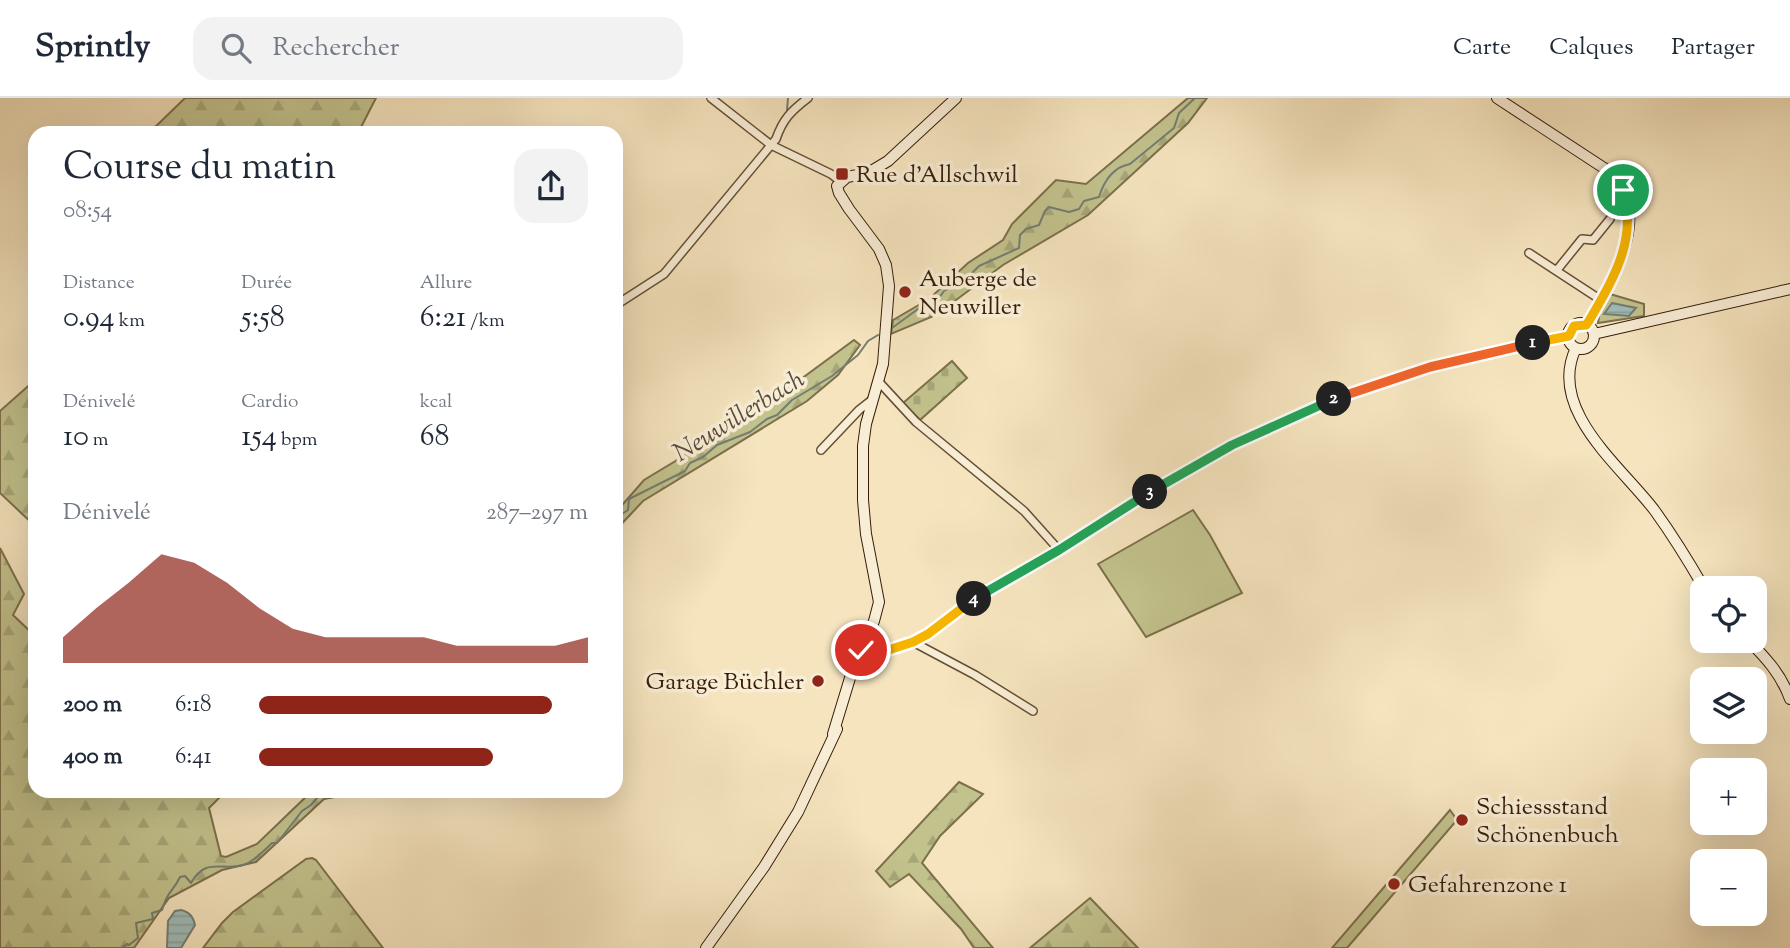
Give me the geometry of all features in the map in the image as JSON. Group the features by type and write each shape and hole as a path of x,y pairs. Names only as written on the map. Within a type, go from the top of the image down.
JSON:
{"street":[{"path":"711,98 771,145 840,181"},
{"path":"623,300 664,274 776,139 788,113 808,98"},
{"path":"706,948 764,867 798,812 833,734 879,602 866,534 863,446 866,424 880,383 883,365 889,274 878,249 839,193 837,186 847,177 868,173 888,162 956,98"},
{"path":"1497,98 1606,170 1621,185 1627,207 1626,245 1621,262 1586,325"},
{"path":"1557,270 1581,239 1593,240 1610,219"},
{"path":"1529,253 1601,300"},
{"path":"1594,334 1790,289"},
{"path":"1586,325 1594,334 1593,342 1588,347 1576,348 1569,336 1574,326 1586,325"},
{"path":"858,657 868,657 913,642 928,634 972,600 1059,550 1196,464 1232,445 1341,397 1430,367 1569,336"},
{"path":"1576,348 1572,357 1570,386 1583,422 1596,444 1653,509 1697,576"},
{"path":"880,383 916,422 1024,510 1059,550"},
{"path":"821,450 853,416 874,399"},
{"path":"913,642 975,675 1032,711"},
{"path":"1761,653 1772,664 1790,699"}],"green space":[{"path":"185,98 376,98 362,126 156,126"},
{"path":"1188,98 1207,98 1188,123 1088,215 1003,265 936,315 891,334 893,320 929,299 968,263 1003,240 1012,224 1056,180 1086,184"},
{"path":"1610,294 1644,304 1644,316 1598,323 1601,304"},
{"path":"854,340 860,345 838,375 807,401 643,501 623,522 623,504 644,480 752,415"},
{"path":"952,361 967,378 920,420 903,403"},
{"path":"28,386 28,519 0,493 0,411"},
{"path":"1193,510 1242,593 1146,637 1098,564"},
{"path":"0,548 24,594 13,615 28,629 28,798 219,798 209,808 221,856 226,857 257,844 305,798 330,798 324,799 256,862 222,870 169,898 134,948 0,948"},
{"path":"959,782 983,794 940,836 922,863 993,948 974,948 961,929 909,874 890,887 876,871"},
{"name":"Gefahrenzone 1","path":"1450,810 1457,820 1347,948 1332,948"},
{"path":"312,858 383,948 203,948 233,912 306,859"},
{"path":"1090,898 1138,948 1030,948"}],"water":[{"path":"1612,303 1636,308 1629,316 1604,314"},
{"path":"181,910 191,915 195,925 181,948 167,948 168,921 175,911"}],"waterway":[{"path":"787,110 788,98"},
{"name":"Neuwillerbach","path":"892,328 918,309 934,305 944,291 979,266 1019,248 1020,235 1026,229 1039,225 1049,207 1069,212 1079,209 1084,201 1099,197 1110,176 1119,168 1130,164 1174,128 1179,113 1195,98"},
{"name":"Neuwillerbach","path":"623,513 628,510 629,499 685,471 690,463 703,457 717,445 750,432 777,415 792,400 832,376 858,355 868,341 878,335"},
{"name":"Neuwillerbach","path":"121,948 138,938 136,923 153,919 152,913 162,910 180,877 185,876 191,883 203,869 246,864 272,843 277,843 302,811 317,798"}],"place":[{"name":"Rue d'Allschwil","path":"842,174"},
{"name":"Auberge de Neuwiller","path":"905,292"},
{"name":"Garage Büchler","path":"818,681"},
{"name":"Schiessstand Schönenbuch","path":"1462,820"},
{"name":"Gefahrenzone 1","path":"1394,884"}],"route":[{"path":"861,650 858,657 864,658 913,642 928,634 972,600 1059,550 1196,464 1314,408 1430,367 1569,336 1574,326 1586,325 1625,253 1628,219 1623,190"}]}
